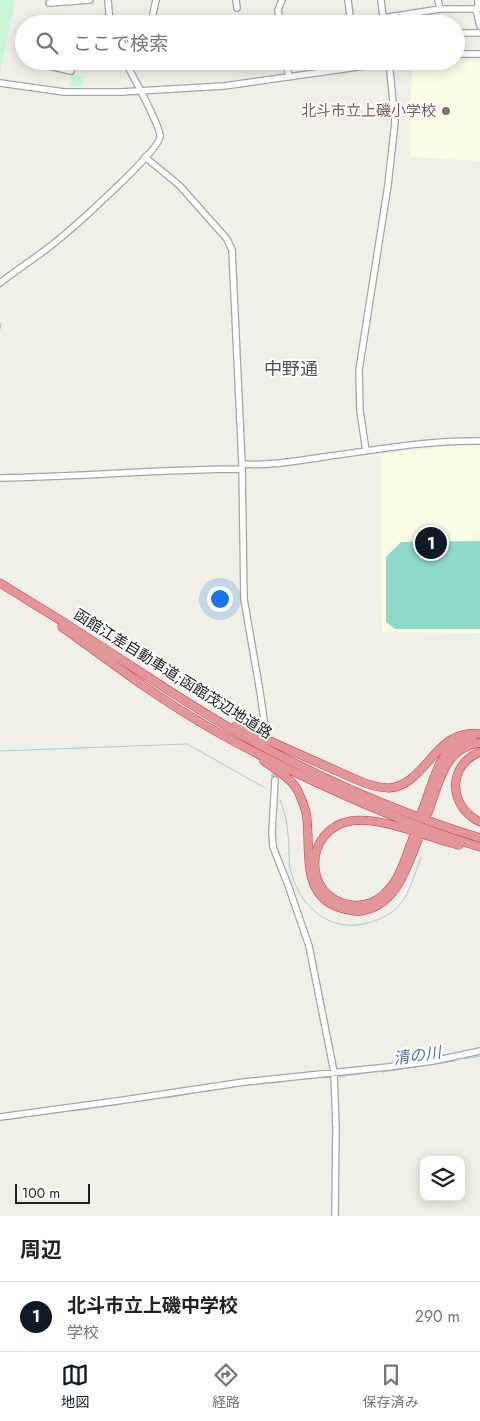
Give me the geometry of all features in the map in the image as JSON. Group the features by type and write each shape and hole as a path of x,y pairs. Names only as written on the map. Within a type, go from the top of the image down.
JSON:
{"highway":[{"name":"函館江差自動車道;函館茂辺地道路","path":"0,583 178,697 253,742 348,788 403,812 480,838"},
{"name":"函館江差自動車道;函館茂辺地道路","path":"20,596 130,676 199,722 344,796 427,830 480,849"},
{"path":"178,697 257,736 355,780 383,788 392,788 406,783 420,771 437,751 455,738 465,735 480,736"},
{"path":"480,736 461,742 448,752 440,764 425,812 450,758 469,744 480,743"},
{"path":"249,749 297,788 306,812 310,874 314,886 322,897 343,909 359,911 382,904 390,897 399,884 415,839 389,890 372,903 358,906 345,904 333,899 324,891 315,872 314,857 324,835 342,823 352,821 377,822 480,849"},
{"path":"480,752 472,755 460,768 456,783 458,800 463,810 471,818 480,822"}],"street":[{"path":"49,3 90,0"},
{"path":"109,15 108,0 113,0"},
{"path":"153,15 156,0"},
{"path":"236,0 238,8"},
{"path":"279,15 278,10 282,0"},
{"path":"348,0 350,15"},
{"path":"381,0 383,15"},
{"path":"438,0 440,9"},
{"path":"478,0 480,26"},
{"path":"412,15 440,9 478,9"},
{"path":"465,34 480,33"},
{"path":"465,54 480,54"},
{"path":"0,283 59,239 157,145 160,132 130,70"},
{"path":"287,70 288,77"},
{"path":"1,83 64,92 140,91 224,86 327,70"},
{"path":"366,451 360,411 359,370 388,185 395,122 390,70"},
{"path":"145,157 179,186 230,243 232,250 242,467 244,599 266,734"},
{"path":"0,478 58,477 242,467 279,464 441,442 480,440"},
{"path":"274,780 273,846 309,946 334,1072 336,1128 335,1216"},
{"path":"0,1117 244,1082 432,1061 480,1051"}],"shaded area":[{"name":"北斗市立上磯小学校","path":"465,60 480,61 480,161 410,157 412,70 465,70"},
{"path":"480,445 480,633 382,632 381,454"}],"green space":[{"path":"0,0 15,0 0,73"},
{"path":"72,74 85,77 82,87 69,86"},
{"path":"480,541 480,629 395,629 386,622 386,557 401,542"}],"waterway":[{"path":"0,323 0,329"},
{"path":"0,751 187,744 265,788"},
{"path":"280,800 287,824 290,866 294,880 306,903 325,919 350,925 363,924 388,915 403,901 421,857"},
{"name":"清の川","path":"465,1059 480,1056"},
{"name":"清の川","path":"382,1072 455,1061"},
{"name":"清の川","path":"337,1077 373,1072"},
{"name":"清の川","path":"294,1080 324,1077"},
{"name":"清の川","path":"250,1085 282,1082"},
{"name":"清の川","path":"203,1092 239,1086"},
{"name":"清の川","path":"166,1098 194,1093"},
{"name":"清の川","path":"133,1102 154,1099"},
{"name":"清の川","path":"100,1107 122,1104"},
{"name":"清の川","path":"71,1111 89,1109"},
{"name":"清の川","path":"31,1116 61,1112"},
{"name":"清の川","path":"3,1120 21,1118"}],"tunnel":[{"path":"268,748 275,780"}],"place":[{"name":"北斗市立上磯小学校","path":"446,111"},
{"name":"北斗市立上磯中学校","path":"431,543"}],"district":[{"name":"中野通","path":"291,369"}]}
